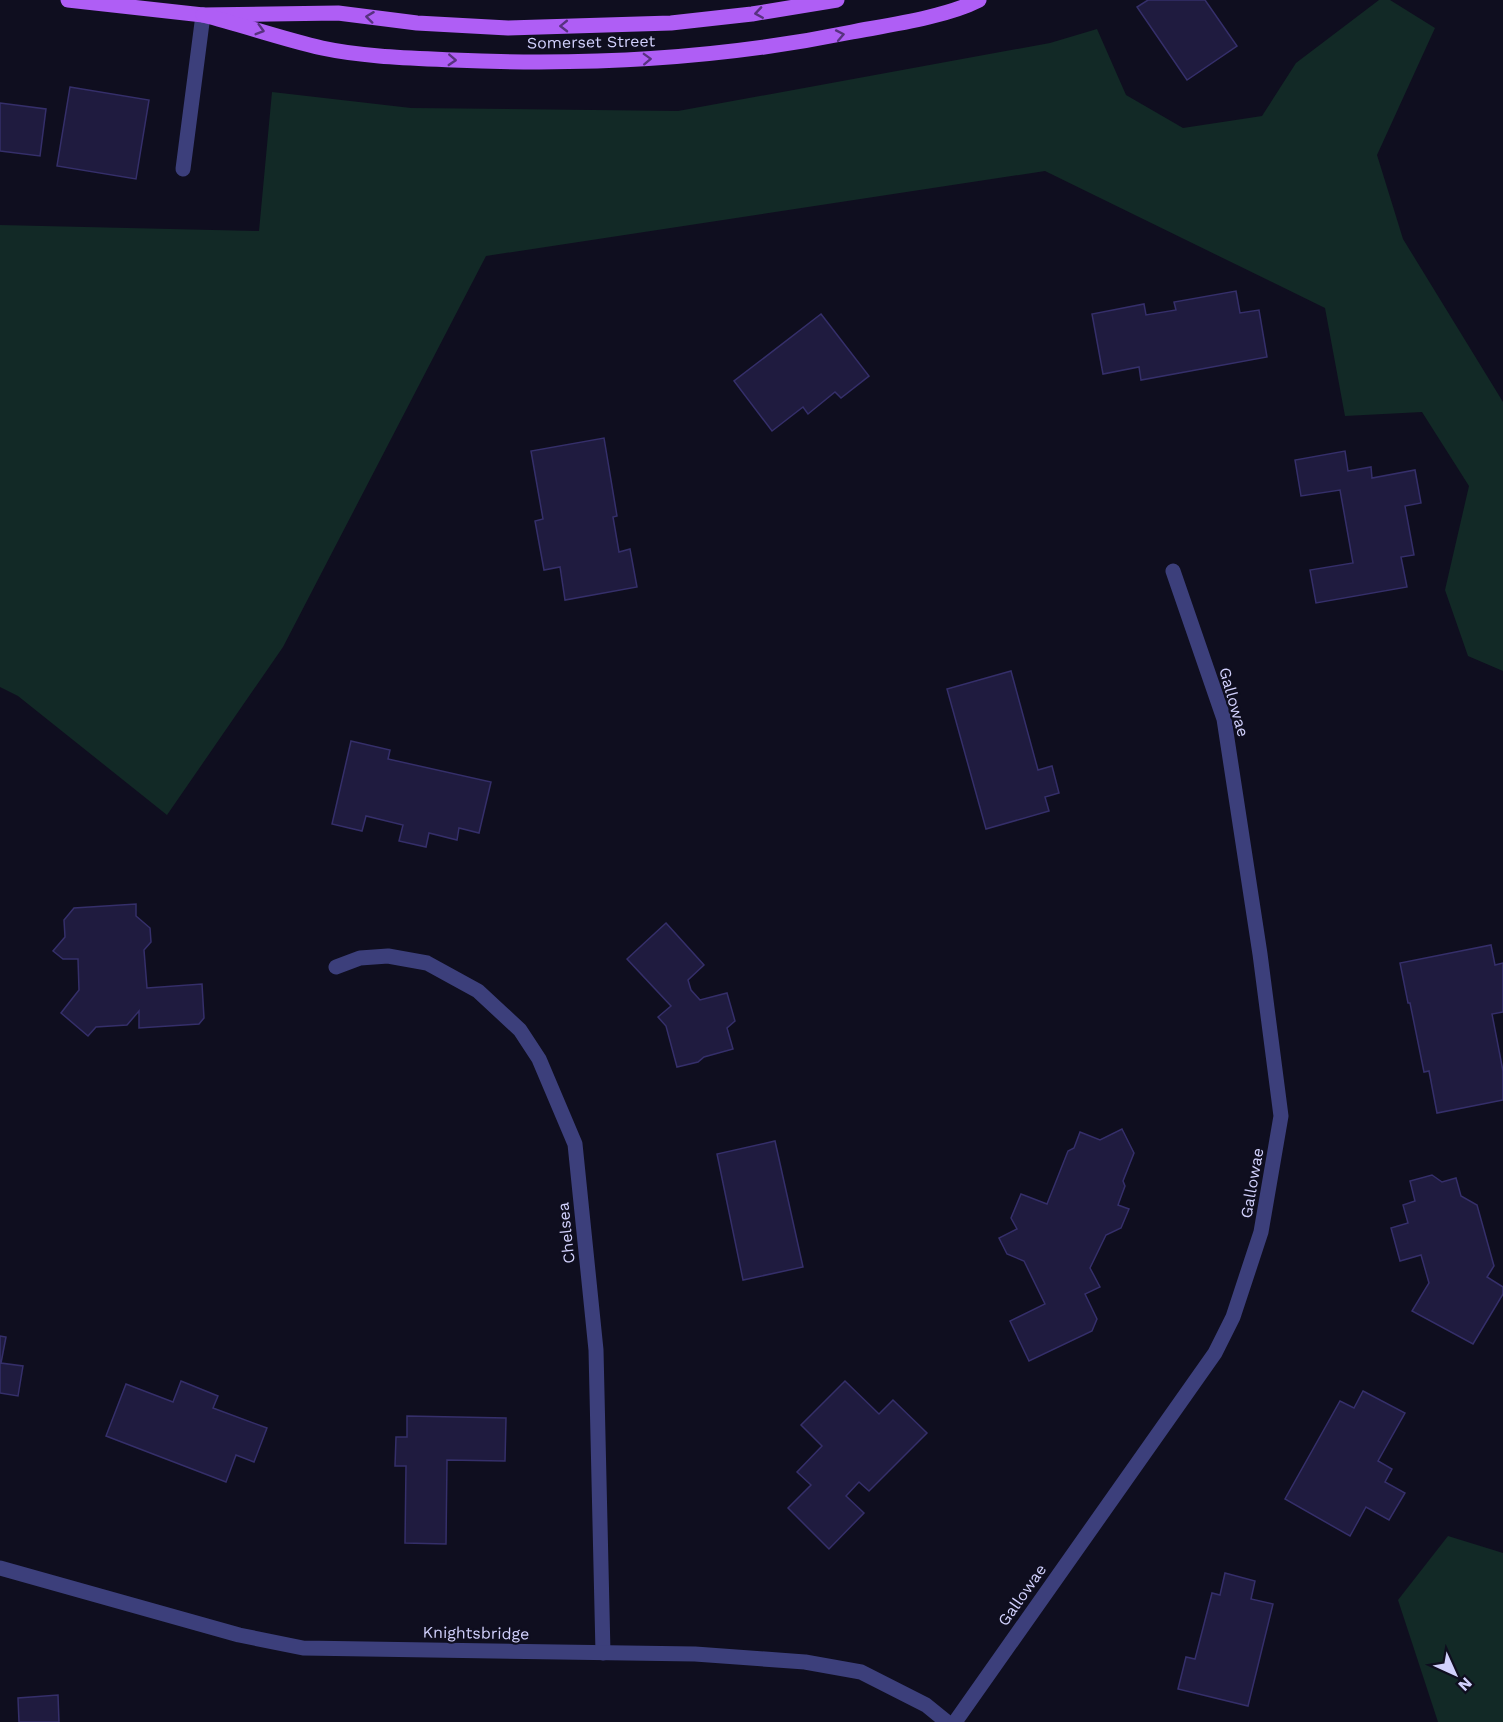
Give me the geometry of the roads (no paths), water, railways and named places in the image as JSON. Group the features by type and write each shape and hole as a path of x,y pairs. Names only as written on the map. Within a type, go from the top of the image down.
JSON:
{"main road":[{"name":"Somerset Street","path":"68,0 203,15 338,14 417,23 508,28 671,23 752,14 837,0"},
{"name":"Somerset Street","path":"203,15 322,48 368,54 464,60 562,62 658,59 745,50 894,24 965,7 979,0"}],"street":[{"path":"183,169 203,15"},
{"name":"Gallowae","path":"955,1722 1215,1353 1233,1317 1262,1232 1281,1116 1260,954 1224,719 1173,571"},
{"name":"Chelsea","path":"336,967 360,958 388,956 427,963 478,991 520,1030 539,1059 575,1144 596,1350 603,1653"},
{"name":"Knightsbridge","path":"0,1568 239,1635 303,1648 695,1654 805,1662 861,1672 926,1705 947,1722"}]}
